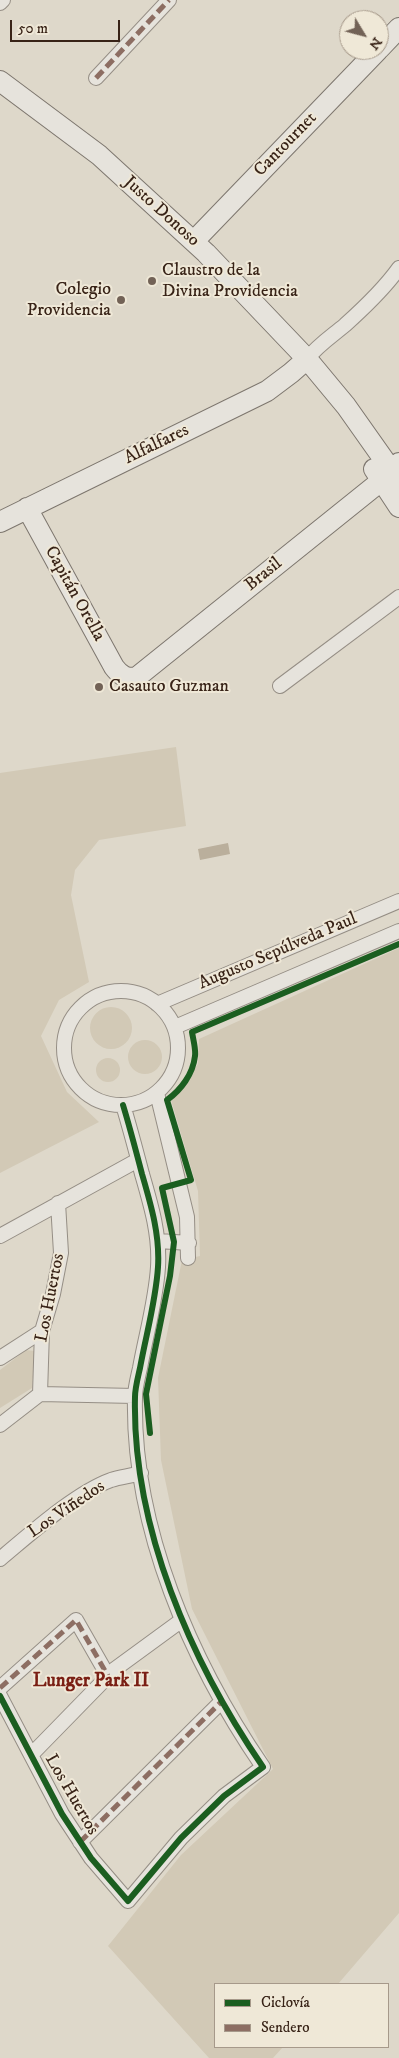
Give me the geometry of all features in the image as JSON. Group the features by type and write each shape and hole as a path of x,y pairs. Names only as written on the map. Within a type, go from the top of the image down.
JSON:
{"street":[{"path":"0,3 3,0"},
{"path":"96,78 169,0"},
{"name":"Cantournet","path":"389,39 399,28"},
{"name":"Cantournet","path":"194,241 369,60"},
{"name":"Justo Donoso","path":"0,81 99,155 194,241 307,359 346,406 367,458 392,474 399,507"},
{"path":"307,359 314,350 352,318 391,279 399,268"},
{"name":"Alfalfares","path":"0,522 260,395 292,373 307,359"},
{"name":"Brasil","path":"125,677 137,677 392,474"},
{"name":"Capitán Orella","path":"27,508 114,667 125,677"},
{"path":"280,686 399,597"},
{"name":"Augusto Sepúlveda Paul","path":"157,1004 399,901"},
{"name":"Augusto Sepúlveda Paul","path":"175,1027 399,931"},
{"path":"111,991 131,991 149,998 165,1010 175,1027 179,1046 176,1064 169,1080 156,1093 141,1102 123,1105 106,1103 89,1095 76,1083 68,1068 62,1049 67,1029 77,1012 92,998 111,991"},
{"path":"156,1093 187,1217 188,1258"},
{"path":"80,1842 221,1702 182,1620 157,1548 137,1456 135,1396 158,1269 159,1241 123,1105"},
{"path":"0,1236 138,1160"},
{"name":"Los Huertos","path":"40,1394 42,1331 53,1294 61,1253 58,1203"},
{"path":"159,1241 189,1243"},
{"path":"0,1358 42,1331"},
{"path":"0,1425 40,1394 135,1396"},
{"name":"Los Viñedos","path":"0,1559 81,1496 110,1481 141,1473"},
{"path":"0,1688 76,1620 108,1676"},
{"path":"31,1755 108,1676 182,1620"},
{"name":"Los Huertos","path":"0,1696 58,1807 80,1842 128,1900 181,1838 224,1796 263,1767 221,1702"}],"shaded area":[{"path":"176,747 186,826 99,840 75,870 71,895 89,982 59,1000 41,1036 67,1092 99,1122 0,1173 0,773"},
{"path":"228,843 230,854 200,860 198,849"},
{"path":"399,948 399,1913 339,1983 214,1983 214,2048 282,2048 273,2058 209,2058 108,1946 181,1855 273,1769 192,1609 161,1460 158,1378 182,1260 200,1256 198,1191 171,1100 198,1064 199,1039"},
{"path":"107,1007 115,1007 126,1013 132,1028 126,1043 115,1049 107,1049 96,1043 90,1032 90,1024 96,1013"},
{"path":"145,1040 152,1041 157,1045 161,1050 161,1064 157,1069 152,1073 145,1074 138,1073 133,1069 129,1064 128,1057 129,1050 133,1045 138,1041"},
{"path":"108,1058 116,1062 120,1070 116,1078 108,1082 100,1078 96,1070 100,1062"},
{"path":"26,1350 35,1351 32,1388 0,1408 0,1370"}],"marked path":[{"path":"96,78 169,0"},
{"path":"0,1688 76,1620 108,1676"},
{"path":"80,1842 221,1702"}],"cycle path":[{"path":"150,1433 146,1394 170,1276 174,1242 162,1188 191,1180 167,1100 177,1091 192,1069 195,1053 192,1032 399,944"},
{"path":"0,1696 62,1814 91,1858 128,1901 181,1838 224,1796 263,1767 212,1683 190,1638 155,1544 144,1495 137,1446 135,1394 155,1292 158,1243 152,1209 123,1105"}],"place":[{"name":"Claustro de la Divina Providencia","path":"152,281"},
{"name":"Colegio Providencia","path":"121,300"},
{"name":"Casauto Guzman","path":"99,687"}],"district":[{"name":"Lunger Park II","path":"91,1682"}]}
